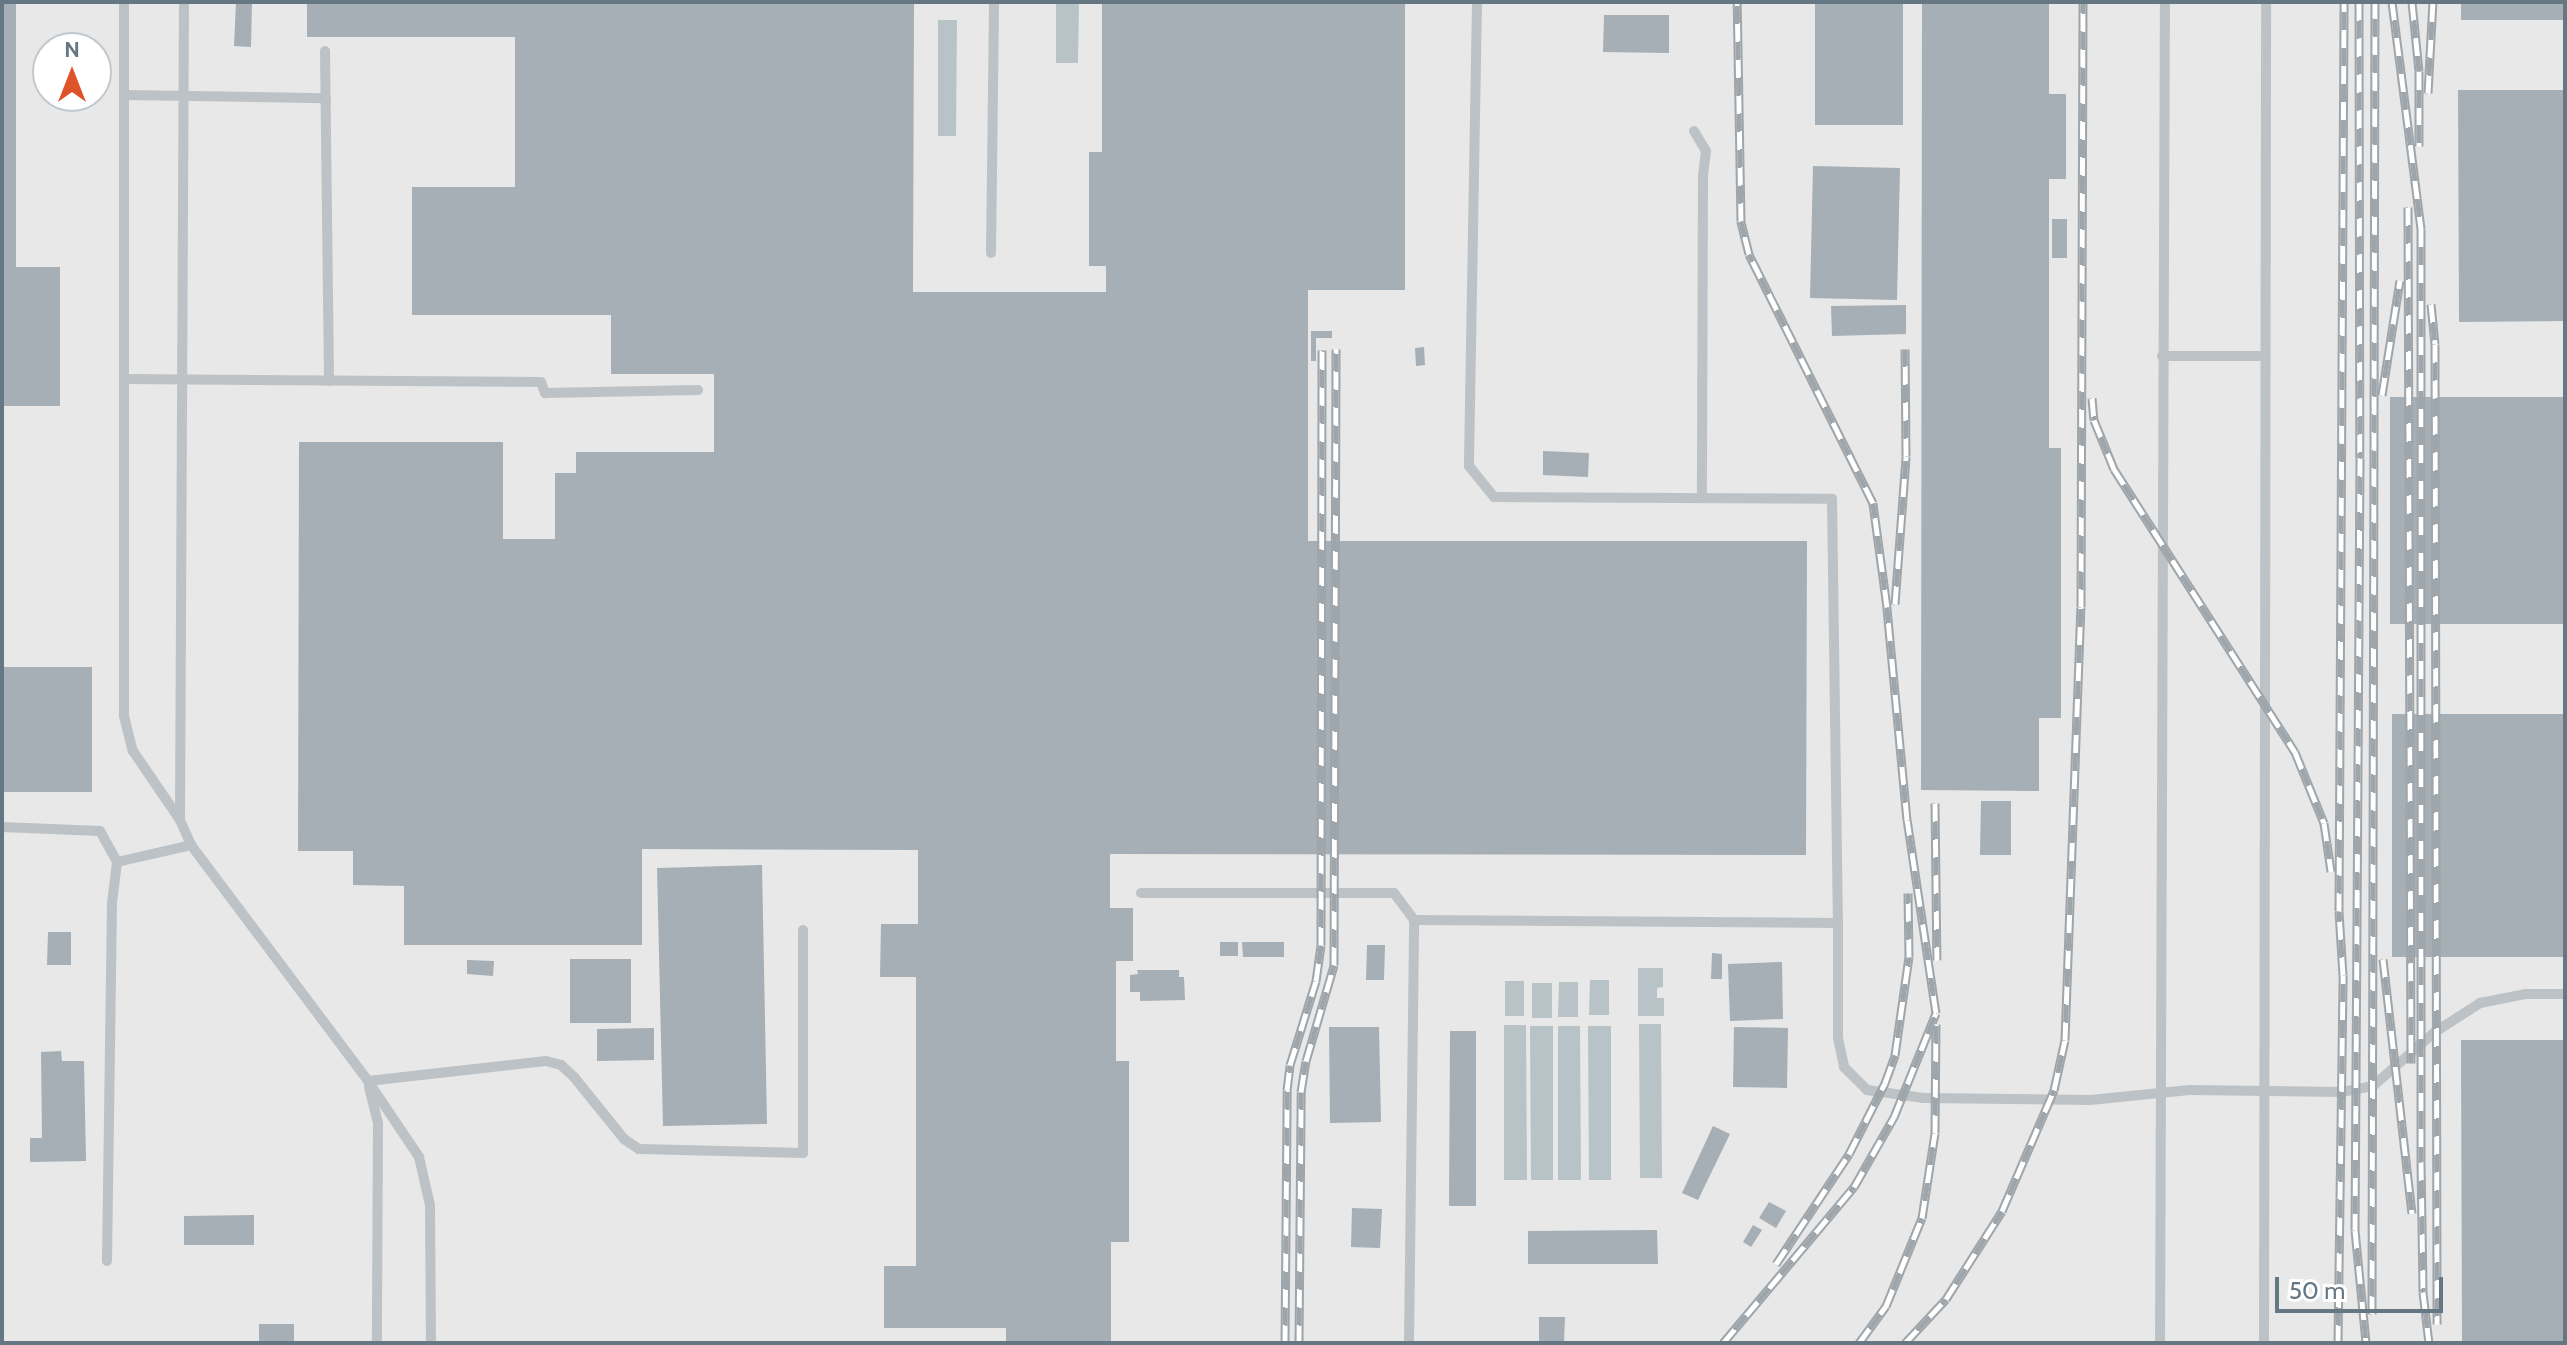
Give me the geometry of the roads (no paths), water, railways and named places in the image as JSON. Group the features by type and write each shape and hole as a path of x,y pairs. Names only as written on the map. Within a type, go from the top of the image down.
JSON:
{"lane":[{"path":"124,2 124,716 133,751 180,820 191,845 368,1081 419,1157 430,1205 431,1343"},
{"path":"180,820 184,2"},
{"path":"991,253 994,2"},
{"path":"1477,2 1469,466 1494,497 1832,499 1838,1038 1844,1067 1867,1090 1923,1098 2008,1101 2160,1095 2190,1090 2342,1092 2373,1086 2435,1032 2480,1003 2526,994 2565,994"},
{"path":"2160,1343 2165,2"},
{"path":"2264,1343 2266,2"},
{"path":"325,51 329,381"},
{"path":"125,95 326,98"},
{"path":"1694,131 1706,151 1703,175 1702,498"},
{"path":"2162,356 2265,356"},
{"path":"124,379 541,382 545,393 698,390"},
{"path":"2,827 100,831 117,862 112,903 107,1261"},
{"path":"117,862 191,845"},
{"path":"1141,893 1394,893 1414,920 1409,1343"},
{"path":"1414,920 1838,923"},
{"path":"368,1081 546,1061 561,1065 574,1077 624,1139 639,1149 803,1153 803,930"},
{"path":"368,1081 378,1124 377,1343"}],"railway":[{"path":"1723,1343 1854,1187 1894,1117 1936,1013 1907,820 1887,607 1873,503 1749,254 1741,221 1737,2"},
{"path":"1905,1343 1946,1299 2002,1211 2054,1090 2065,1040 2081,607 2083,2"},
{"path":"2338,1343 2343,975 2339,911 2344,2"},
{"path":"2359,2 2360,458 2355,1230 2366,1343"},
{"path":"2372,1314 2375,2"},
{"path":"2392,2 2421,229 2421,1162 2423,1292 2429,1343"},
{"path":"2412,2 2419,71 2419,146"},
{"path":"2428,93 2433,2"},
{"path":"2408,207 2411,1063"},
{"path":"2382,395 2400,280"},
{"path":"2431,304 2435,344 2437,1324"},
{"path":"1299,1343 1301,1092 1306,1061 1334,965 1336,349"},
{"path":"1895,604 1906,456 1905,349"},
{"path":"1285,1343 1287,1090 1290,1065 1316,981 1321,945 1322,350"},
{"path":"2092,398 2094,420 2114,469 2295,752 2324,823 2331,871"},
{"path":"1935,803 1937,960"},
{"path":"1776,1264 1849,1154 1885,1083 1895,1055 1909,957 1908,893"},
{"path":"2383,959 2412,1213"},
{"path":"1859,1343 1886,1306 1922,1218 1935,1133 1936,1024"}]}
